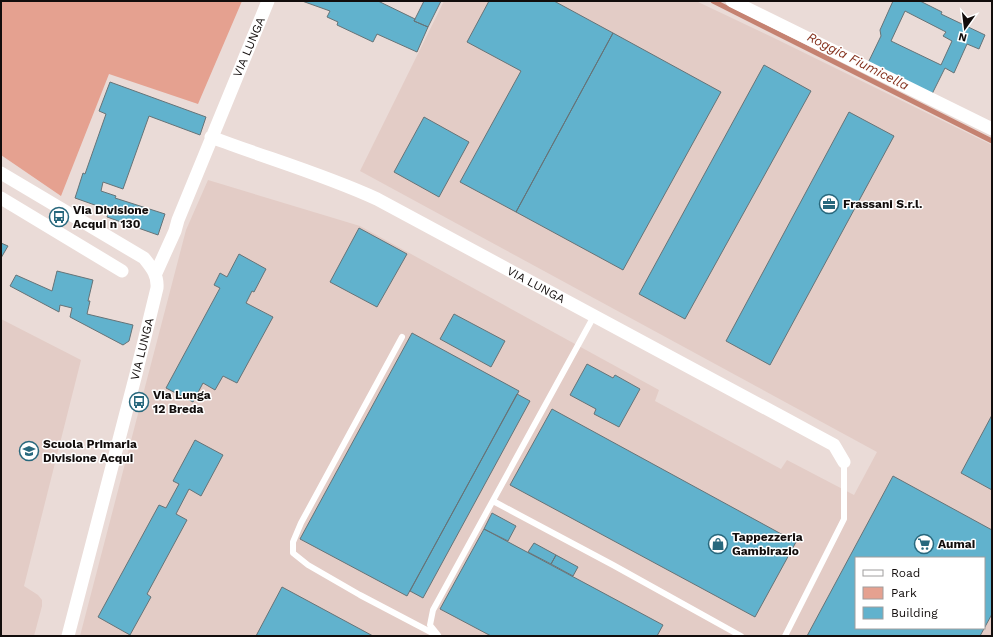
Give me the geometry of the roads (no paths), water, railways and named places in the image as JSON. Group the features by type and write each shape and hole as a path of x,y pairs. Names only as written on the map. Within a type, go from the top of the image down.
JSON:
{"street":[{"name":"VIA LUNGA","path":"68,636 142,350 157,288 158,280 156,273 175,232 178,220 211,136 268,1"},
{"path":"732,1 992,129"},
{"name":"VIA LUNGA","path":"211,136 242,149 357,189 834,445 844,462"},
{"path":"1,172 144,258 156,273"},
{"path":"1,198 122,271"}],"lane":[{"path":"439,636 430,625 433,610 594,316"},
{"path":"402,337 301,523 292,542 293,553 308,565 439,636"},
{"path":"785,636 844,520 844,462"},
{"path":"493,500 741,636"}],"waterway":[{"name":"Roggia Fiumicella","path":"713,1 992,141"}],"place":[{"name":"Frassani S.r.l.","path":"829,204"},
{"name":"Via Divisione Acqui n 130","path":"59,217"},
{"name":"Via Lunga 12 Breda","path":"139,402"},
{"name":"Scuola Primaria Divisione Acqui","path":"29,451"},
{"name":"Tappezzeria Gambirazio","path":"718,544"},
{"name":"Aumai","path":"924,544"}]}
